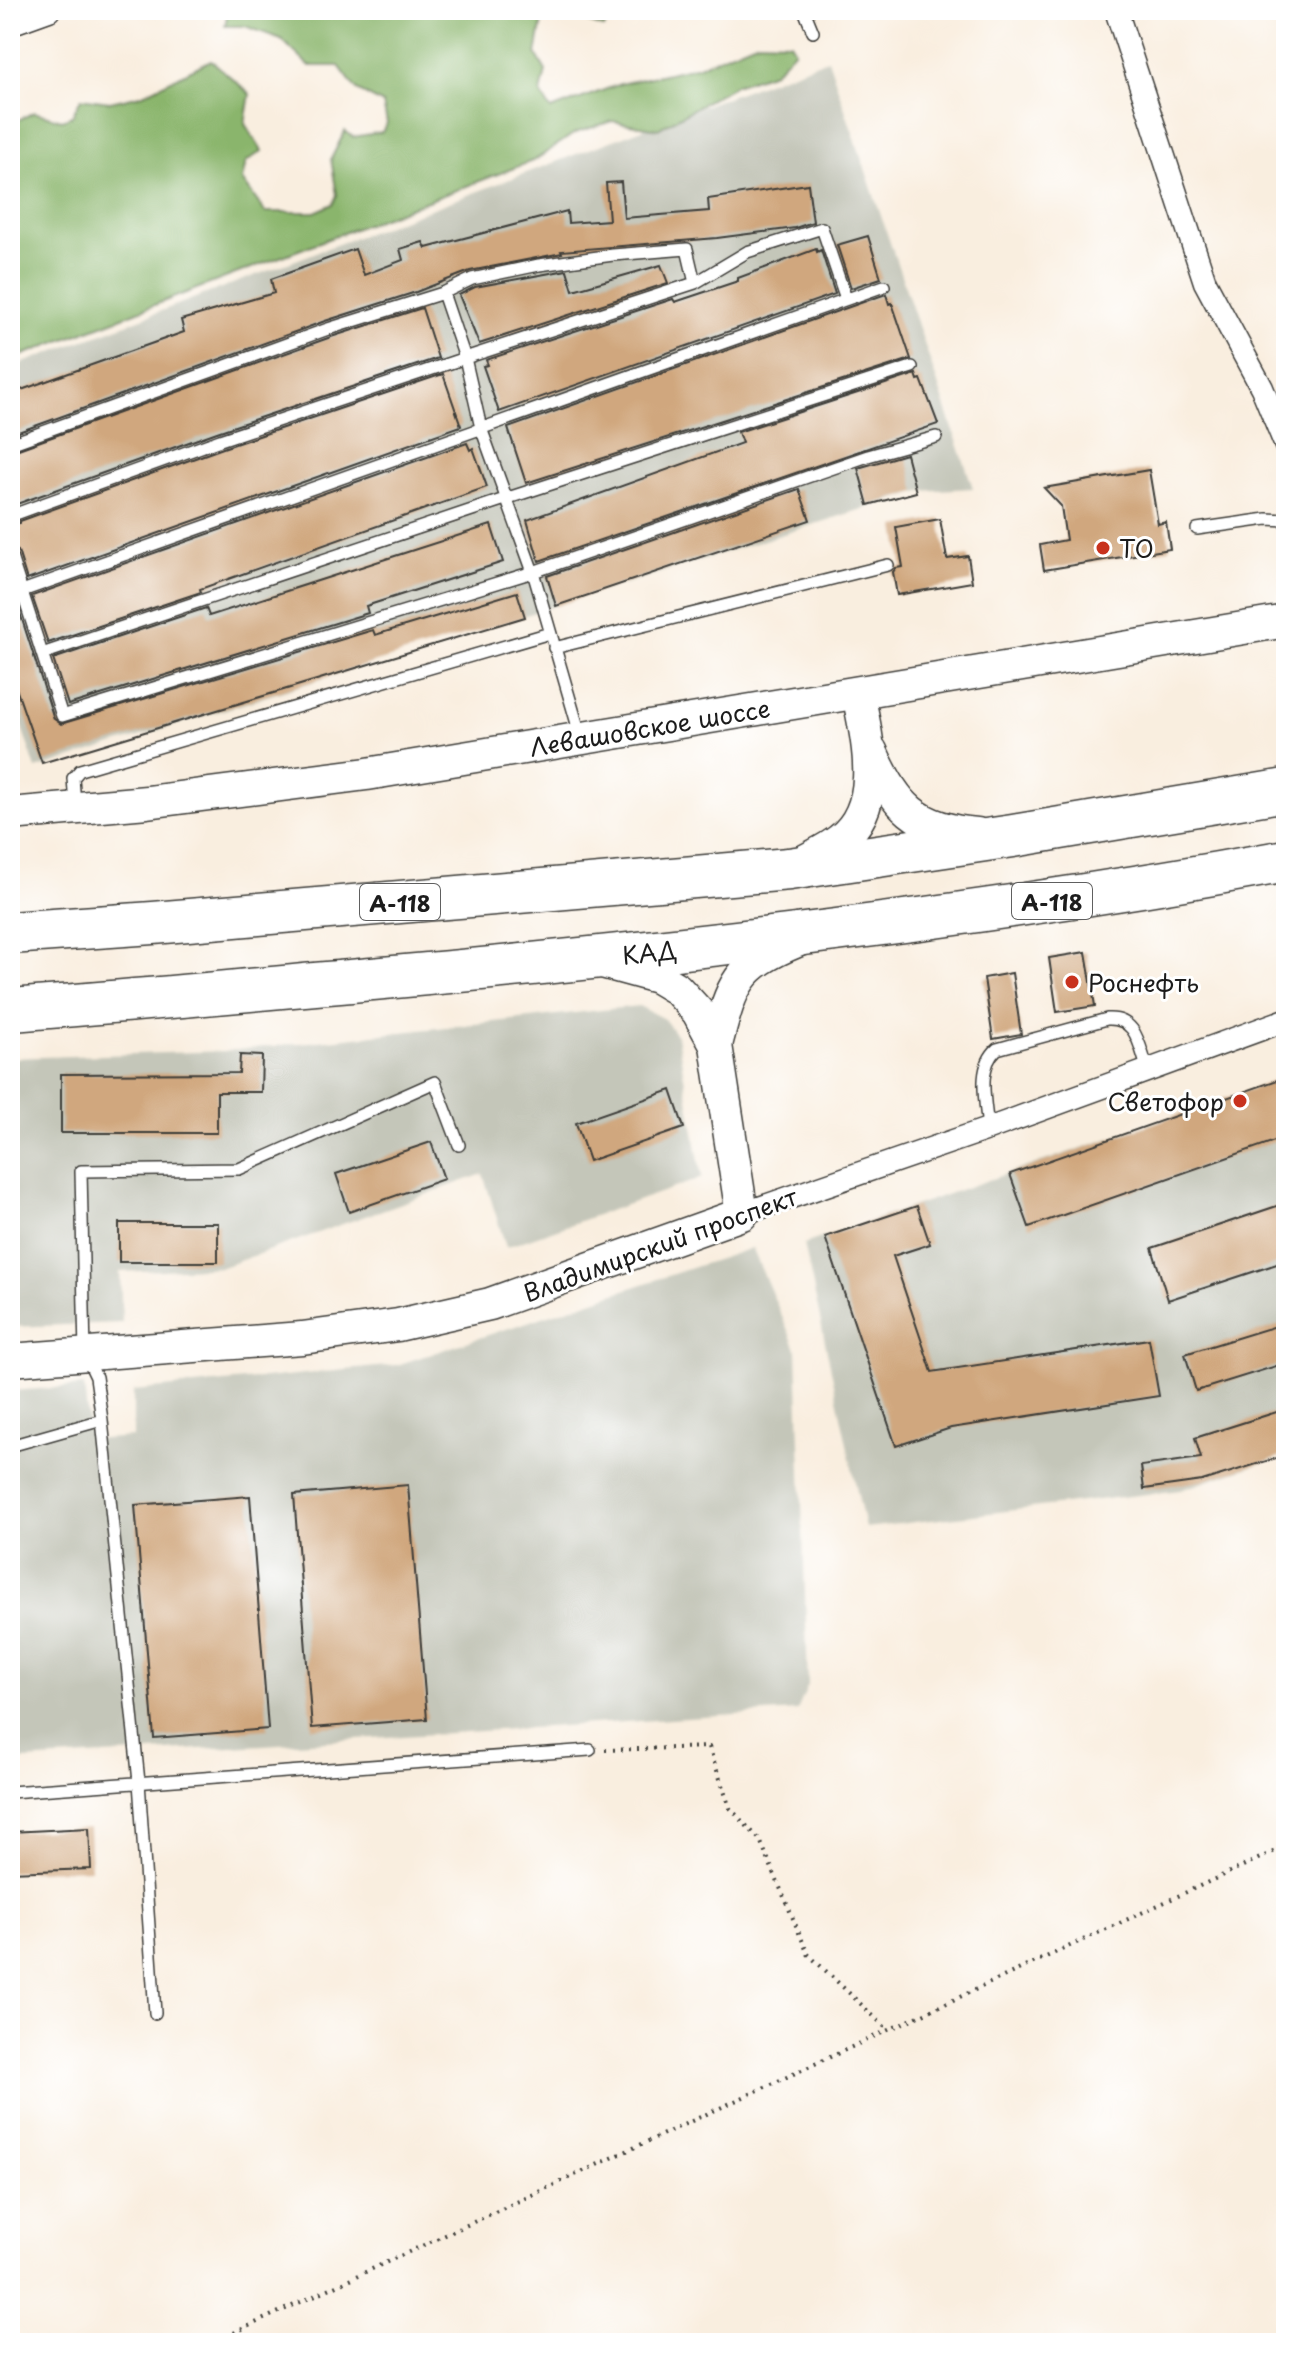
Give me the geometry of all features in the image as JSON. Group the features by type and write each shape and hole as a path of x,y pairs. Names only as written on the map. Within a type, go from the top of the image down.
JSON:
{"highway":[{"name":"А-118","path":"10,933 789,869 1013,836 1286,790"},
{"name":"КАД","path":"10,1010 587,960 1057,900 1286,861"}],"main road":[{"name":"Левашовское шоссе","path":"10,814 147,802 367,774 1286,621"},
{"path":"789,869 842,839 856,824 864,806 869,782 868,746 858,693"},
{"path":"868,746 896,799 930,825 953,832 1013,836"},
{"path":"716,1045 737,982 750,966 769,953 817,933"},
{"path":"587,960 657,977 677,989 698,1012 716,1045 742,1214"},
{"name":"Владимирский проспект","path":"10,1360 302,1338 398,1325 490,1304 742,1214"}],"street":[{"path":"10,24 49,10"},
{"path":"1116,10 1205,282 1262,388 1286,446"},
{"name":"Владимирский проспект","path":"742,1214 988,1129 1286,1020"}],"lane":[{"path":"804,10 813,32"},
{"path":"10,516 220,440 695,283 747,252 822,228 846,299"},
{"path":"10,444 328,329 443,293 472,279 539,265 687,249 695,283"},
{"path":"22,591 884,286"},
{"path":"443,293 465,358 481,428 533,572 581,739"},
{"path":"42,654 912,367"},
{"path":"10,554 62,716 533,572 868,456 936,437"},
{"path":"1197,529 1267,519 1286,520"},
{"path":"554,648 888,565"},
{"path":"76,808 73,778 80,770 550,633"},
{"path":"988,1129 984,1075 989,1056 997,1049 1118,1018 1128,1022 1134,1030 1148,1070"},
{"path":"155,2013 139,1782 102,1420 96,1377 85,1354 81,1171 239,1169 435,1082 459,1145"},
{"path":"10,1446 102,1420"},
{"path":"10,1792 590,1750"}],"path":[{"path":"590,1750 709,1747 730,1808 760,1840 808,1954 887,2029"},
{"path":"212,2343 1286,1846"}],"shaded area":[{"path":"828,59 973,488 920,491 36,769 10,692 10,368"},
{"path":"639,1006 664,1019 677,1036 702,1178 506,1247 483,1174 222,1267 120,1272 122,1323 10,1327 10,1058 228,1051"},
{"path":"1286,1077 1286,1455 1180,1490 865,1528 804,1244"},
{"path":"752,1248 797,1351 808,1685 797,1711 10,1761 10,1391 84,1386 90,1440 133,1437 133,1391 397,1365"}],"green space":[{"path":"228,10 555,10 542,21 536,54 546,71 541,93 551,110 620,84 699,66 758,41 790,42 795,50 774,72 735,85 658,129 612,121 575,133 535,160 10,360 10,124 34,112 62,120 72,116 81,98 110,102 141,95 211,60 250,94 245,124 262,151 246,162 242,180 265,212 315,212 333,204 337,195 331,159 345,131 353,137 382,132 387,123 383,104 357,90 339,66 309,66 281,39 245,26 225,26"},
{"path":"586,10 613,11 604,28 589,23"}],"building":[{"path":"621,182 624,218 709,211 708,199 808,184 813,222 795,228 717,238 561,251 470,271 10,435 10,394 184,332 181,320 274,293 271,279 355,249 364,275 403,260 400,249 423,242 426,248 567,211 568,223 609,220 606,183"},
{"path":"868,236 881,278 851,288 837,245"},
{"path":"816,249 817,252 821,250 835,294 499,412 483,366 488,365 486,360 738,281 738,278"},
{"path":"661,265 668,283 479,344 459,295 475,287 567,270 573,290"},
{"path":"886,294 911,359 526,483 508,428"},
{"path":"422,308 438,358 217,432 14,505 10,493 10,452 331,337"},
{"path":"443,374 461,426 27,580 18,551 10,546 10,525 20,521"},
{"path":"916,374 918,380 921,379 938,424 539,561 527,520 742,443 738,432"},
{"path":"467,443 470,450 473,448 487,487 200,589 201,592 48,643 32,596"},
{"path":"906,454 916,492 868,505 858,468"},
{"path":"1149,470 1158,524 1166,522 1170,549 1044,570 1040,545 1066,540 1061,506 1044,488"},
{"path":"799,489 810,520 556,606 547,576"},
{"path":"940,519 947,559 968,556 972,582 897,595 893,572 903,567 896,527"},
{"path":"491,525 503,562 366,606 368,613 68,705 53,659 206,608 209,616"},
{"path":"10,582 54,719 61,724 373,630 375,635 517,592 525,617 42,763 10,671"},
{"name":"Роснефть","path":"1086,952 1095,1006 1057,1012 1049,958"},
{"path":"1012,973 1021,1034 993,1039 984,978"},
{"path":"240,1055 262,1056 261,1092 217,1092 217,1133 61,1133 61,1074 239,1073"},
{"path":"1286,1077 1286,1137 1029,1227 1010,1174"},
{"path":"671,1090 684,1128 589,1161 576,1123"},
{"path":"431,1142 444,1179 349,1212 336,1174"},
{"path":"1286,1203 1286,1261 1168,1300 1152,1248"},
{"path":"917,1206 930,1244 893,1256 932,1372 1149,1339 1159,1396 951,1428 896,1446 825,1237"},
{"path":"119,1223 218,1223 218,1262 119,1262"},
{"path":"1286,1323 1286,1363 1196,1391 1185,1354"},
{"path":"1286,1409 1286,1455 1202,1481 1144,1489 1141,1466 1201,1458 1195,1438"},
{"path":"408,1485 427,1719 312,1728 294,1495"},
{"path":"250,1496 268,1729 154,1738 135,1505"},
{"path":"89,1828 91,1869 10,1872 10,1832"}],"place":[{"name":"ТО","path":"1103,548"},
{"name":"Роснефть","path":"1072,982"},
{"name":"Светофор","path":"1240,1101"}]}
